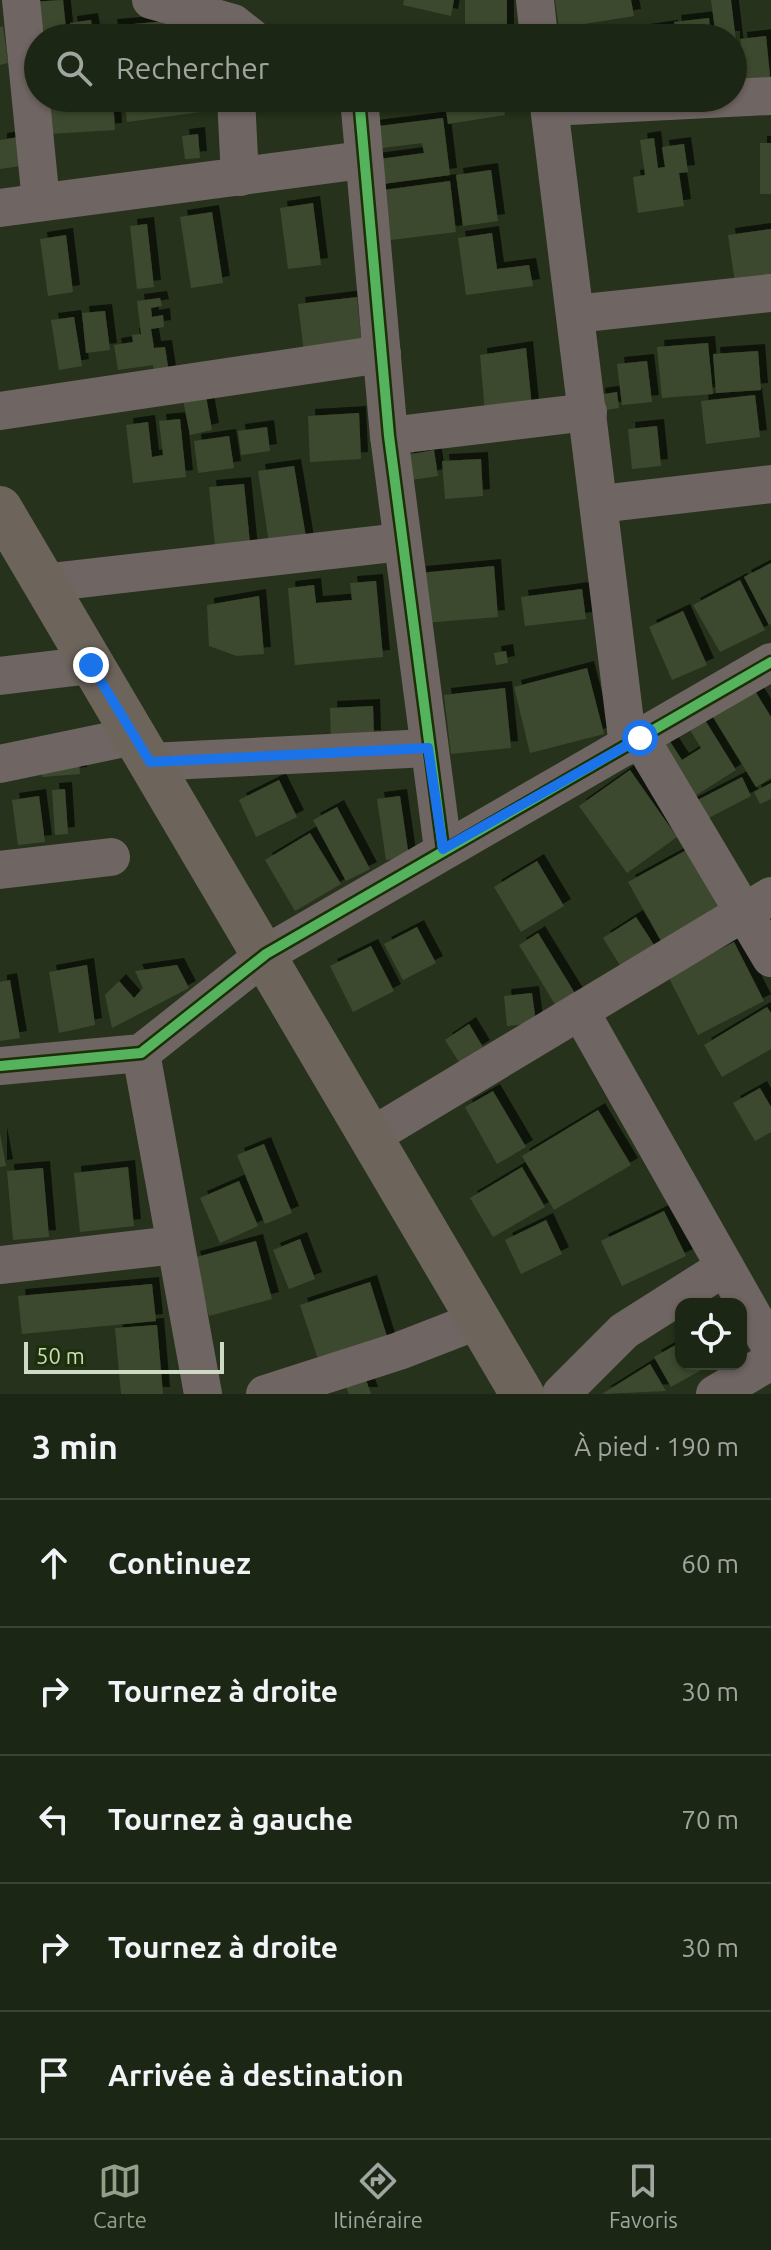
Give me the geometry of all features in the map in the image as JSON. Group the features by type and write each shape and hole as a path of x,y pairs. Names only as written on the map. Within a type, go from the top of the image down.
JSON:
{"main road":[{"path":"0,508 266,954 522,1394"}],"street":[{"path":"21,0 24,30"},
{"path":"151,0 215,24"},
{"path":"535,0 538,24"},
{"path":"747,97 771,96"},
{"path":"32,112 41,202"},
{"path":"237,112 240,177"},
{"path":"360,112 389,436 443,849"},
{"path":"550,112 634,742 757,903 771,958"},
{"path":"0,208 362,160"},
{"path":"575,314 771,293"},
{"path":"0,411 382,354"},
{"path":"389,436 588,412"},
{"path":"600,504 771,484"},
{"path":"44,583 401,542"},
{"path":"0,1066 141,1053 266,954 771,662"},
{"path":"0,676 91,665"},
{"path":"0,764 142,749 428,748"},
{"path":"0,870 111,857"},
{"path":"372,1136 757,903"},
{"path":"580,1011 771,1348"},
{"path":"141,1053 203,1394"},
{"path":"0,1265 175,1245"},
{"path":"561,1394 624,1331 725,1267"},
{"path":"265,1394 399,1351 479,1320"},
{"path":"715,1394 771,1361"}],"building":[{"path":"63,0 66,24 34,24 29,2"},
{"path":"404,0 454,0 451,16 403,5"},
{"path":"465,0 507,0 507,24 465,24"},
{"path":"555,0 631,0 634,16 584,24 558,24"},
{"path":"711,0 731,0 734,24 714,24"},
{"path":"709,18 710,24 674,24"},
{"path":"91,20 92,24 70,24"},
{"path":"168,21 168,24 133,24"},
{"path":"3,26 8,63 0,65 0,27"},
{"path":"766,36 771,86 747,89 747,38"},
{"path":"46,112 114,112 115,130 48,134"},
{"path":"126,112 201,112 127,122"},
{"path":"446,112 504,112 505,115 448,124"},
{"path":"443,118 450,175 375,185 372,160 424,153 422,143 374,149 371,127"},
{"path":"198,134 200,158 185,159 182,136"},
{"path":"31,135 35,164 0,169 0,140"},
{"path":"654,138 658,168 665,167 662,147 684,144 688,172 679,173 684,206 638,213 633,177 645,175 640,140"},
{"path":"760,143 771,143 771,194 760,194"},
{"path":"491,170 498,221 463,226 456,175"},
{"path":"450,181 456,232 383,241 376,191"},
{"path":"313,203 321,265 288,269 280,208"},
{"path":"212,212 223,283 191,288 180,217"},
{"path":"147,224 154,287 137,289 130,226"},
{"path":"771,229 771,283 736,289 728,235"},
{"path":"492,233 497,269 529,265 533,286 466,295 458,238"},
{"path":"66,235 73,292 48,296 40,239"},
{"path":"357,297 362,346 304,353 298,304"},
{"path":"160,298 162,306 151,308 152,317 163,315 164,327 151,329 154,348 165,347 169,373 154,374 153,365 118,370 114,345 133,342 132,335 141,334 137,301"},
{"path":"105,311 110,350 86,353 82,313"},
{"path":"74,317 82,366 59,370 51,320"},
{"path":"708,343 713,394 662,398 657,347"},
{"path":"526,348 532,407 485,413 480,355"},
{"path":"758,351 761,390 716,393 713,354"},
{"path":"647,361 652,402 622,405 617,364"},
{"path":"617,392 619,408 600,411 598,395"},
{"path":"755,395 760,437 706,444 701,401"},
{"path":"206,396 212,430 190,435 183,400"},
{"path":"359,413 361,459 310,462 308,416"},
{"path":"180,419 186,477 133,483 126,425 148,422 152,457 163,455 159,421"},
{"path":"657,426 661,466 632,469 628,429"},
{"path":"267,427 270,451 241,455 238,431"},
{"path":"229,436 234,468 198,473 194,441"},
{"path":"434,450 438,476 411,480 406,455"},
{"path":"481,459 483,496 445,499 442,461"},
{"path":"294,466 307,543 270,549 258,471"},
{"path":"244,484 251,553 216,556 209,487"},
{"path":"771,563 771,624 769,625 744,577"},
{"path":"494,566 498,617 423,623 419,573"},
{"path":"740,580 765,630 720,652 693,605"},
{"path":"376,581 383,657 295,665 288,588 314,585 316,603 352,600 350,583"},
{"path":"582,589 586,619 525,626 521,597"},
{"path":"259,596 264,654 237,656 209,646 207,605"},
{"path":"683,611 707,665 672,680 649,627"},
{"path":"506,651 508,663 496,665 494,653"},
{"path":"587,668 604,734 530,753 514,687"},
{"path":"505,688 511,748 451,754 444,695"},
{"path":"755,691 771,717 771,778 756,787 713,717"},
{"path":"373,706 374,737 331,739 330,708"},
{"path":"705,720 736,770 687,801 654,748 669,740 682,760 701,748 690,730"},
{"path":"79,763 80,774 42,777 42,766"},
{"path":"630,770 677,837 627,873 579,806"},
{"path":"742,777 751,796 699,823 690,804"},
{"path":"279,780 297,817 256,837 239,800"},
{"path":"771,783 771,799 760,804 754,792"},
{"path":"65,789 68,834 55,835 52,790"},
{"path":"39,796 45,842 18,845 12,800"},
{"path":"400,796 409,857 386,860 377,799"},
{"path":"337,807 370,869 346,881 313,820"},
{"path":"310,833 341,884 295,911 265,860"},
{"path":"690,848 722,908 661,941 628,882"},
{"path":"537,861 564,906 521,932 494,887"},
{"path":"636,917 656,948 623,970 603,938"},
{"path":"417,927 436,963 403,980 384,944"},
{"path":"538,933 576,995 556,1006 519,945"},
{"path":"734,942 764,1001 698,1035 668,976"},
{"path":"371,946 394,991 353,1012 330,966"},
{"path":"87,965 95,1025 59,1033 49,972"},
{"path":"177,965 189,988 112,1028 105,995 119,981 134,998 143,988 135,971"},
{"path":"10,980 20,1038 0,1041 0,982"},
{"path":"532,993 536,1023 507,1026 504,996"},
{"path":"767,1007 771,1013 771,1049 722,1077 704,1045"},
{"path":"469,1024 483,1047 459,1062 445,1040"},
{"path":"760,1088 771,1107 771,1132 755,1141 733,1103"},
{"path":"493,1091 526,1147 497,1164 465,1107"},
{"path":"598,1110 631,1165 554,1210 522,1156"},
{"path":"0,1134 6,1166 0,1167"},
{"path":"264,1144 292,1213 265,1224 237,1155"},
{"path":"128,1167 134,1226 80,1232 74,1173"},
{"path":"522,1167 545,1207 493,1237 470,1198"},
{"path":"43,1168 49,1237 13,1240 7,1171"},
{"path":"239,1181 258,1226 220,1243 200,1198"},
{"path":"664,1211 686,1256 622,1286 601,1241"},
{"path":"546,1220 562,1254 521,1274 505,1240"},
{"path":"300,1239 315,1279 289,1289 273,1250"},
{"path":"256,1241 272,1299 209,1316 193,1258"},
{"path":"370,1282 389,1343 320,1365 300,1305"},
{"path":"152,1284 156,1321 22,1334 18,1296"},
{"path":"157,1325 163,1394 121,1394 115,1328"},
{"path":"675,1345 675,1370 701,1370 671,1387 654,1357"},
{"path":"650,1364 666,1391 602,1394"},
{"path":"366,1380 371,1394 349,1394 346,1387"}],"cycle path":[{"path":"360,112 389,436 443,849"},
{"path":"0,1066 141,1053 266,954 771,662"}],"route":[{"path":"91,665 150,762 428,748 443,849 640,738"}]}
